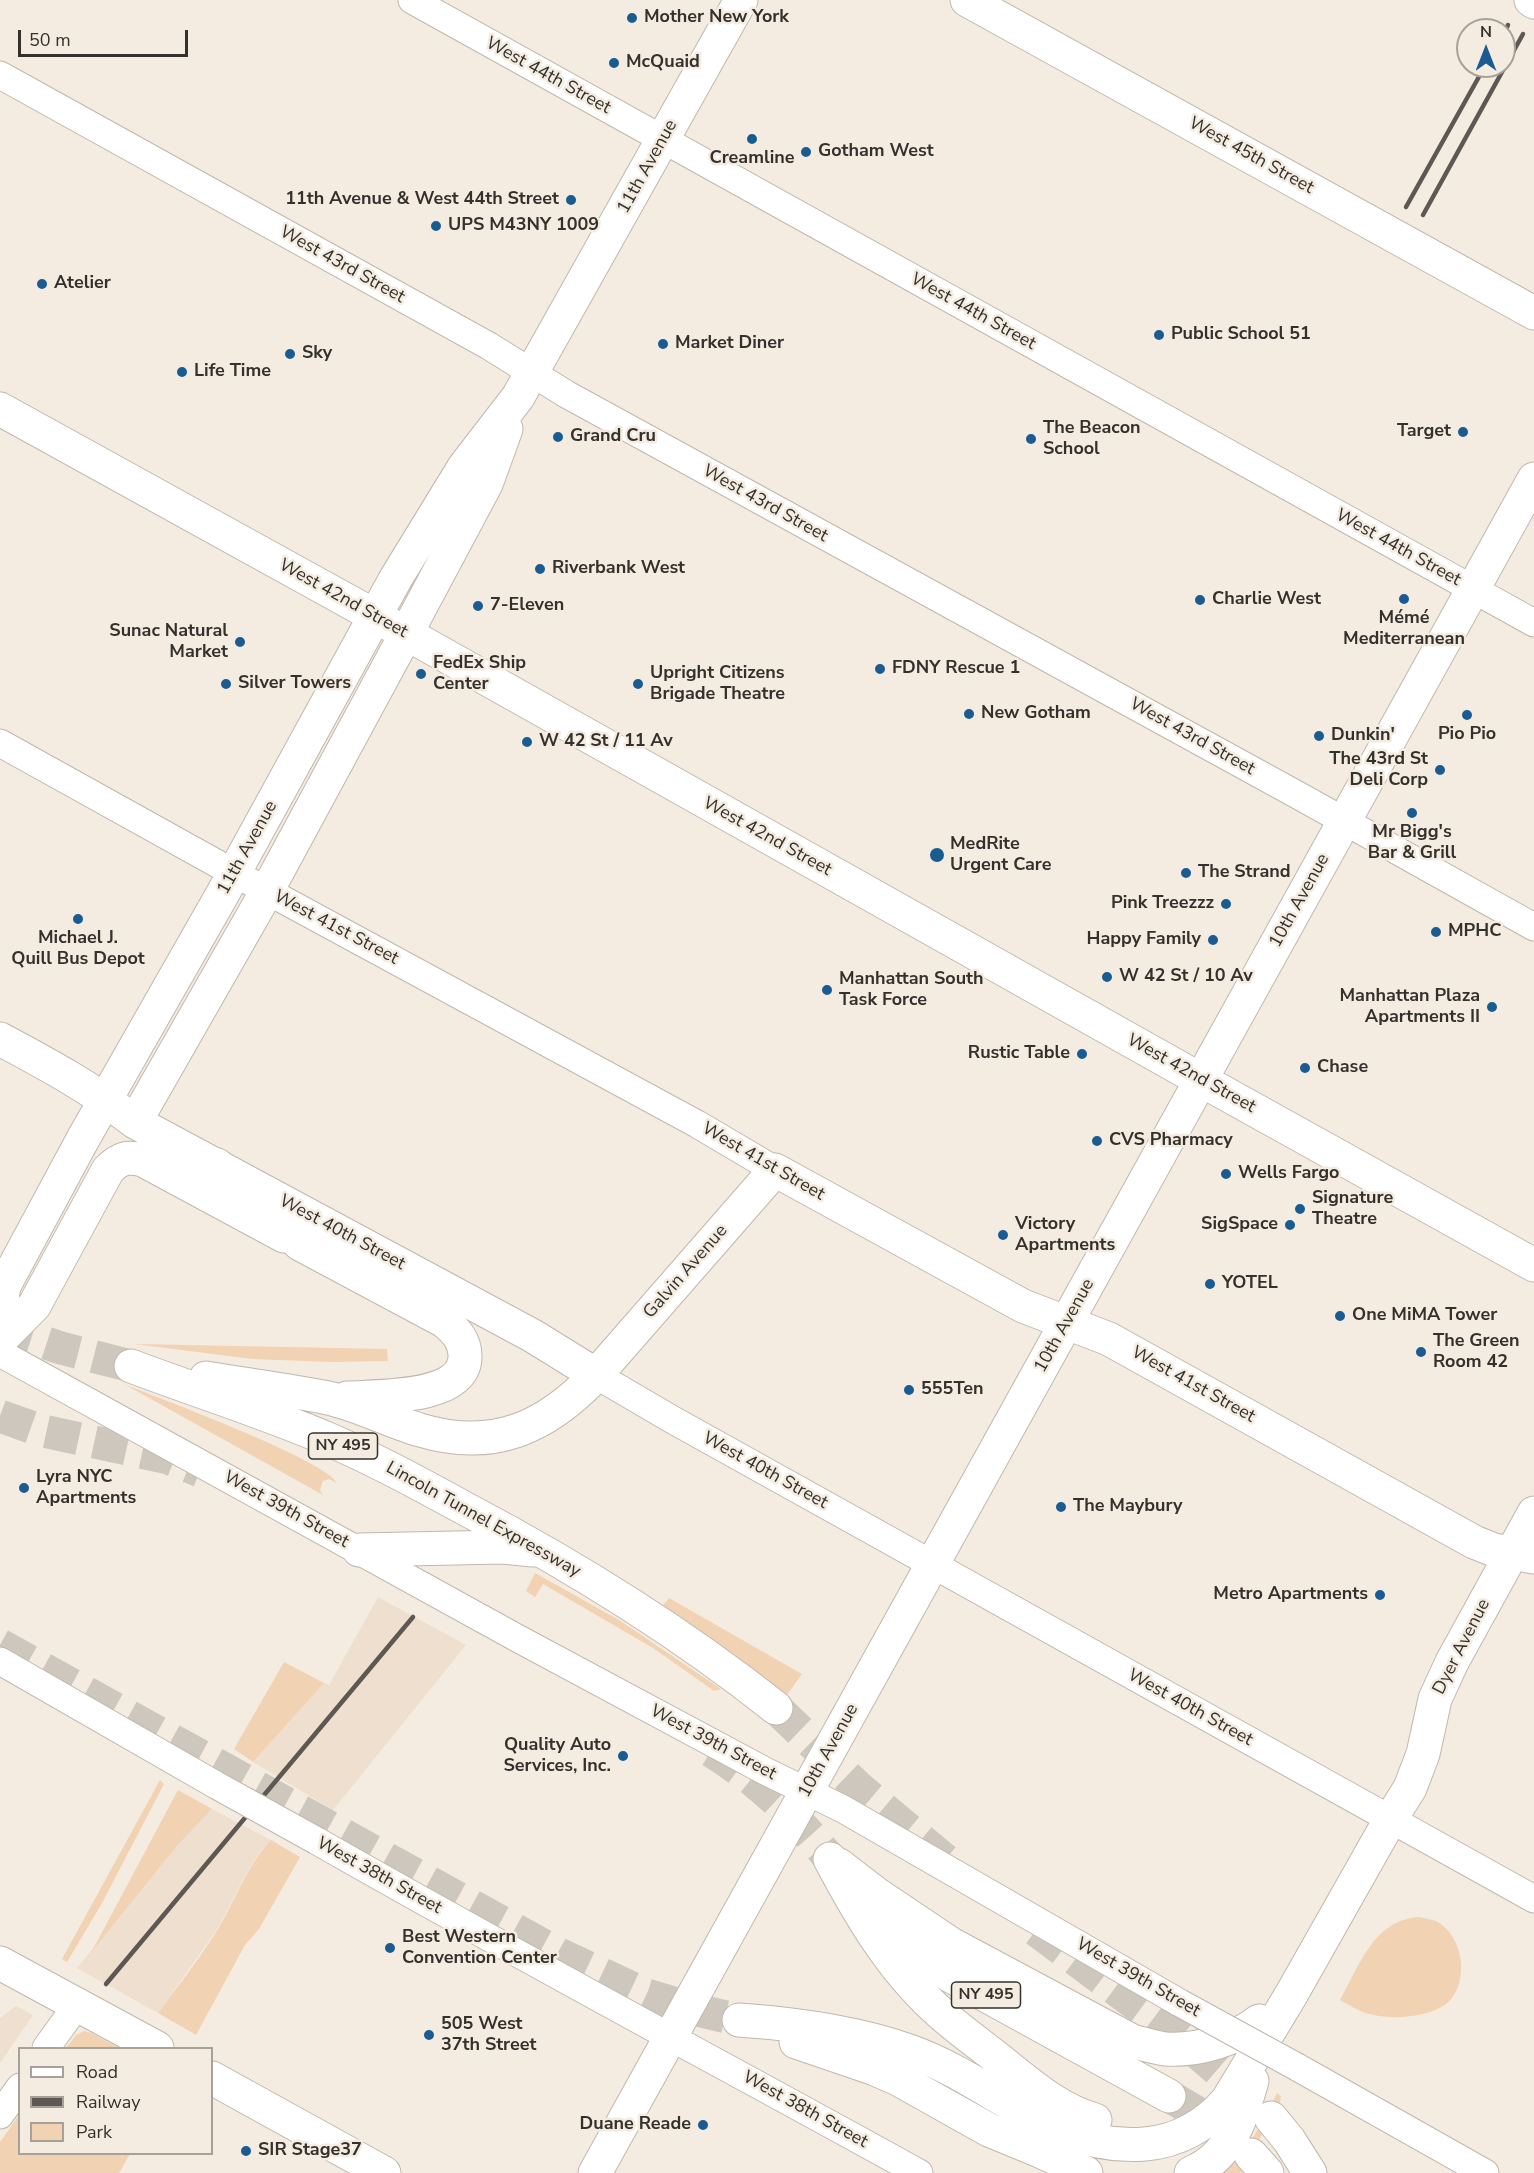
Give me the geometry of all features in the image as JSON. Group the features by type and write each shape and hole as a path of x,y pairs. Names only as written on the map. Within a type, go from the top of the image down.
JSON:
{"main road":[{"name":"11th Avenue","path":"0,1311 4,1286 396,578 464,467 525,385 741,0"},
{"name":"West 45th Street","path":"967,0 1534,314"},
{"name":"11th Avenue","path":"135,1122 267,891 486,484 525,385"},
{"name":"West 42nd Street","path":"0,409 375,616 1534,1265"},
{"name":"10th Avenue","path":"595,2173 1534,479"},
{"name":"West 40th Street","path":"0,1039 106,1099 135,1122 533,1336 596,1375"},
{"name":"West 40th Street","path":"0,1340 34,1306 108,1170 121,1159 129,1157 143,1160 444,1321 455,1330 462,1341 465,1362 462,1370 449,1383 423,1393 330,1399"},
{"path":"217,1165 300,1244"},
{"name":"West 41st Street","path":"775,1170 1021,1305 1110,1339 1474,1542 1494,1550 1523,1556"},
{"name":"Galvin Avenue","path":"330,1399 420,1430 458,1437 481,1438 504,1435 537,1423 567,1404 596,1375 775,1170"},
{"name":"Lincoln Tunnel Expressway","path":"330,1399 130,1366 330,1440 399,1473 544,1552 670,1629 777,1708"},
{"name":"Dyer Avenue","path":"1266,2036 1414,1779 1423,1754 1435,1699 1452,1662 1523,1556 1534,1513"},
{"path":"359,1550 503,1547 544,1552"},
{"path":"830,1859 878,1895 951,1944 1134,2042 1166,2049 1200,2047 1252,2026 1291,1995"},
{"path":"830,1859 858,1912 912,1984 935,2008 1035,2089 1082,2116 1103,2123 1124,2126 1163,2122 1181,2116 1197,2107 1209,2096 1228,2072 1266,2036"},
{"name":"NY 495","path":"830,1859 891,1925 933,1965 1169,2096"},
{"path":"0,1963 153,2047"},
{"path":"1086,2173 989,2130 898,2079 739,2020 789,2023 811,2027 913,2052 1061,2130 1083,2139 1114,2144 1160,2143 1200,2126 1215,2115 1227,2101 1266,2036"},
{"path":"1191,2173 1214,2161 1231,2137 1241,2117 1266,2036"},
{"path":"213,2079 384,2173"},
{"path":"1271,2118 1289,2140 1310,2173"},
{"path":"989,2130 1044,2173"}],"street":[{"name":"West 44th Street","path":"412,0 1534,623"},
{"name":"West 43rd Street","path":"0,75 489,346 525,385 566,394 1534,927"},
{"name":"West 41st Street","path":"0,743 234,873 697,1124 775,1170"},
{"name":"West 39th Street","path":"0,1353 517,1638 765,1771 843,1809 1180,2003 1485,2173"},
{"name":"West 40th Street","path":"596,1375 1390,1821 1534,1899"},
{"name":"West 38th Street","path":"0,1661 422,1901 919,2173"},
{"path":"47,2047 77,2005"},
{"path":"0,2115 18,2090"}],"shaded area":[{"path":"378,1597 466,1645 333,1810 253,1762 324,1683 329,1685"},
{"path":"212,1809 271,1840 260,1852 245,1876 218,1928 158,2013 77,1968 176,1847"},
{"path":"16,2006 33,2015 0,2063 0,2018"}],"green space":[{"path":"134,1344 387,1349 388,1361 331,1362 252,1359"},
{"path":"124,1384 273,1445 326,1472 337,1483 329,1479 323,1481 320,1490 323,1495"},
{"path":"535,1573 619,1620 721,1689 714,1691 653,1648 543,1584 535,1597 526,1591"},
{"path":"669,1598 802,1674 785,1698 662,1607"},
{"path":"284,1662 324,1683 253,1762 234,1749"},
{"path":"160,1780 164,1784 101,1905 67,1962 62,1959"},
{"path":"178,1790 212,1809 176,1847 92,1951"},
{"path":"271,1840 300,1857 259,1929 245,1945 196,2035 158,2013 211,1940 248,1872"},
{"path":"1418,1917 1436,1921 1445,1927 1457,1945 1461,1967 1460,1978 1452,1998 1427,2013 1404,2017 1365,2013 1340,2000 1362,1959 1379,1936 1403,1920"},
{"path":"84,2031 91,2033 117,2047 67,2047 76,2035"},
{"path":"1277,2093 1281,2096 1280,2102 1241,2173 1223,2173 1247,2146"},
{"path":"18,2116 18,2155 129,2155 119,2173 0,2173 0,2142"}],"tunnel":[{"path":"0,1328 61,1348 131,1366"},
{"path":"0,1416 39,1430 168,1458 200,1471"},
{"path":"0,1645 559,1954 647,1995 739,2020"},
{"path":"776,1708 859,1788 945,1860"},
{"path":"711,1751 760,1786 804,1828 830,1859"},
{"path":"1036,1930 1177,2035 1257,2104"},
{"path":"1169,2096 1230,2136"}],"railway":[{"path":"1423,215 1523,34"},
{"path":"1406,207 1478,78"},
{"path":"106,1984 413,1617"}],"place":[{"name":"Mother New York","path":"632,18"},
{"name":"McQuaid","path":"614,63"},
{"name":"Creamline","path":"752,139"},
{"name":"Gotham West","path":"806,152"},
{"name":"11th Avenue & West 44th Street","path":"571,200"},
{"name":"UPS M43NY 1009","path":"436,226"},
{"name":"Atelier","path":"42,284"},
{"name":"Public School 51","path":"1159,335"},
{"name":"Market Diner","path":"663,344"},
{"name":"Sky","path":"290,354"},
{"name":"Life Time","path":"182,372"},
{"name":"Target","path":"1463,432"},
{"name":"Grand Cru","path":"558,437"},
{"name":"The Beacon School","path":"1031,439"},
{"name":"Riverbank West","path":"540,569"},
{"name":"Mémé Mediterranean","path":"1404,599"},
{"name":"Charlie West","path":"1200,600"},
{"name":"7-Eleven","path":"478,606"},
{"name":"Sunac Natural Market","path":"240,642"},
{"name":"FDNY Rescue 1","path":"880,669"},
{"name":"FedEx Ship Center","path":"421,674"},
{"name":"Silver Towers","path":"226,684"},
{"name":"Upright Citizens Brigade Theatre","path":"638,684"},
{"name":"New Gotham","path":"969,714"},
{"name":"Pio Pio","path":"1467,715"},
{"name":"Dunkin'","path":"1319,736"},
{"name":"W 42 St / 11 Av","path":"527,742"},
{"name":"The 43rd St Deli Corp","path":"1440,770"},
{"name":"Mr Bigg's Bar & Grill","path":"1412,813"},
{"name":"MedRite Urgent Care","path":"937,855"},
{"name":"The Strand","path":"1186,873"},
{"name":"Pink Treezzz","path":"1226,904"},
{"name":"Michael J. Quill Bus Depot","path":"78,919"},
{"name":"MPHC","path":"1436,932"},
{"name":"Happy Family","path":"1213,940"},
{"name":"W 42 St / 10 Av","path":"1107,977"},
{"name":"Manhattan South Task Force","path":"827,990"},
{"name":"Manhattan Plaza Apartments II","path":"1492,1007"},
{"name":"Rustic Table","path":"1082,1054"},
{"name":"Chase","path":"1305,1068"},
{"name":"CVS Pharmacy","path":"1097,1141"},
{"name":"Wells Fargo","path":"1226,1174"},
{"name":"Signature Theatre","path":"1300,1209"},
{"name":"SigSpace","path":"1290,1225"},
{"name":"Victory Apartments","path":"1003,1235"},
{"name":"YOTEL","path":"1210,1284"},
{"name":"One MiMA Tower","path":"1340,1316"},
{"name":"The Green Room 42","path":"1421,1352"},
{"name":"555Ten","path":"909,1390"},
{"name":"Lyra NYC Apartments","path":"24,1488"},
{"name":"The Maybury","path":"1061,1507"},
{"name":"Metro Apartments","path":"1380,1595"},
{"name":"Quality Auto Services, Inc.","path":"623,1756"},
{"name":"Best Western Convention Center","path":"390,1948"},
{"name":"505 West 37th Street","path":"429,2035"},
{"name":"Duane Reade","path":"703,2125"},
{"name":"SIR Stage37","path":"246,2151"}]}
